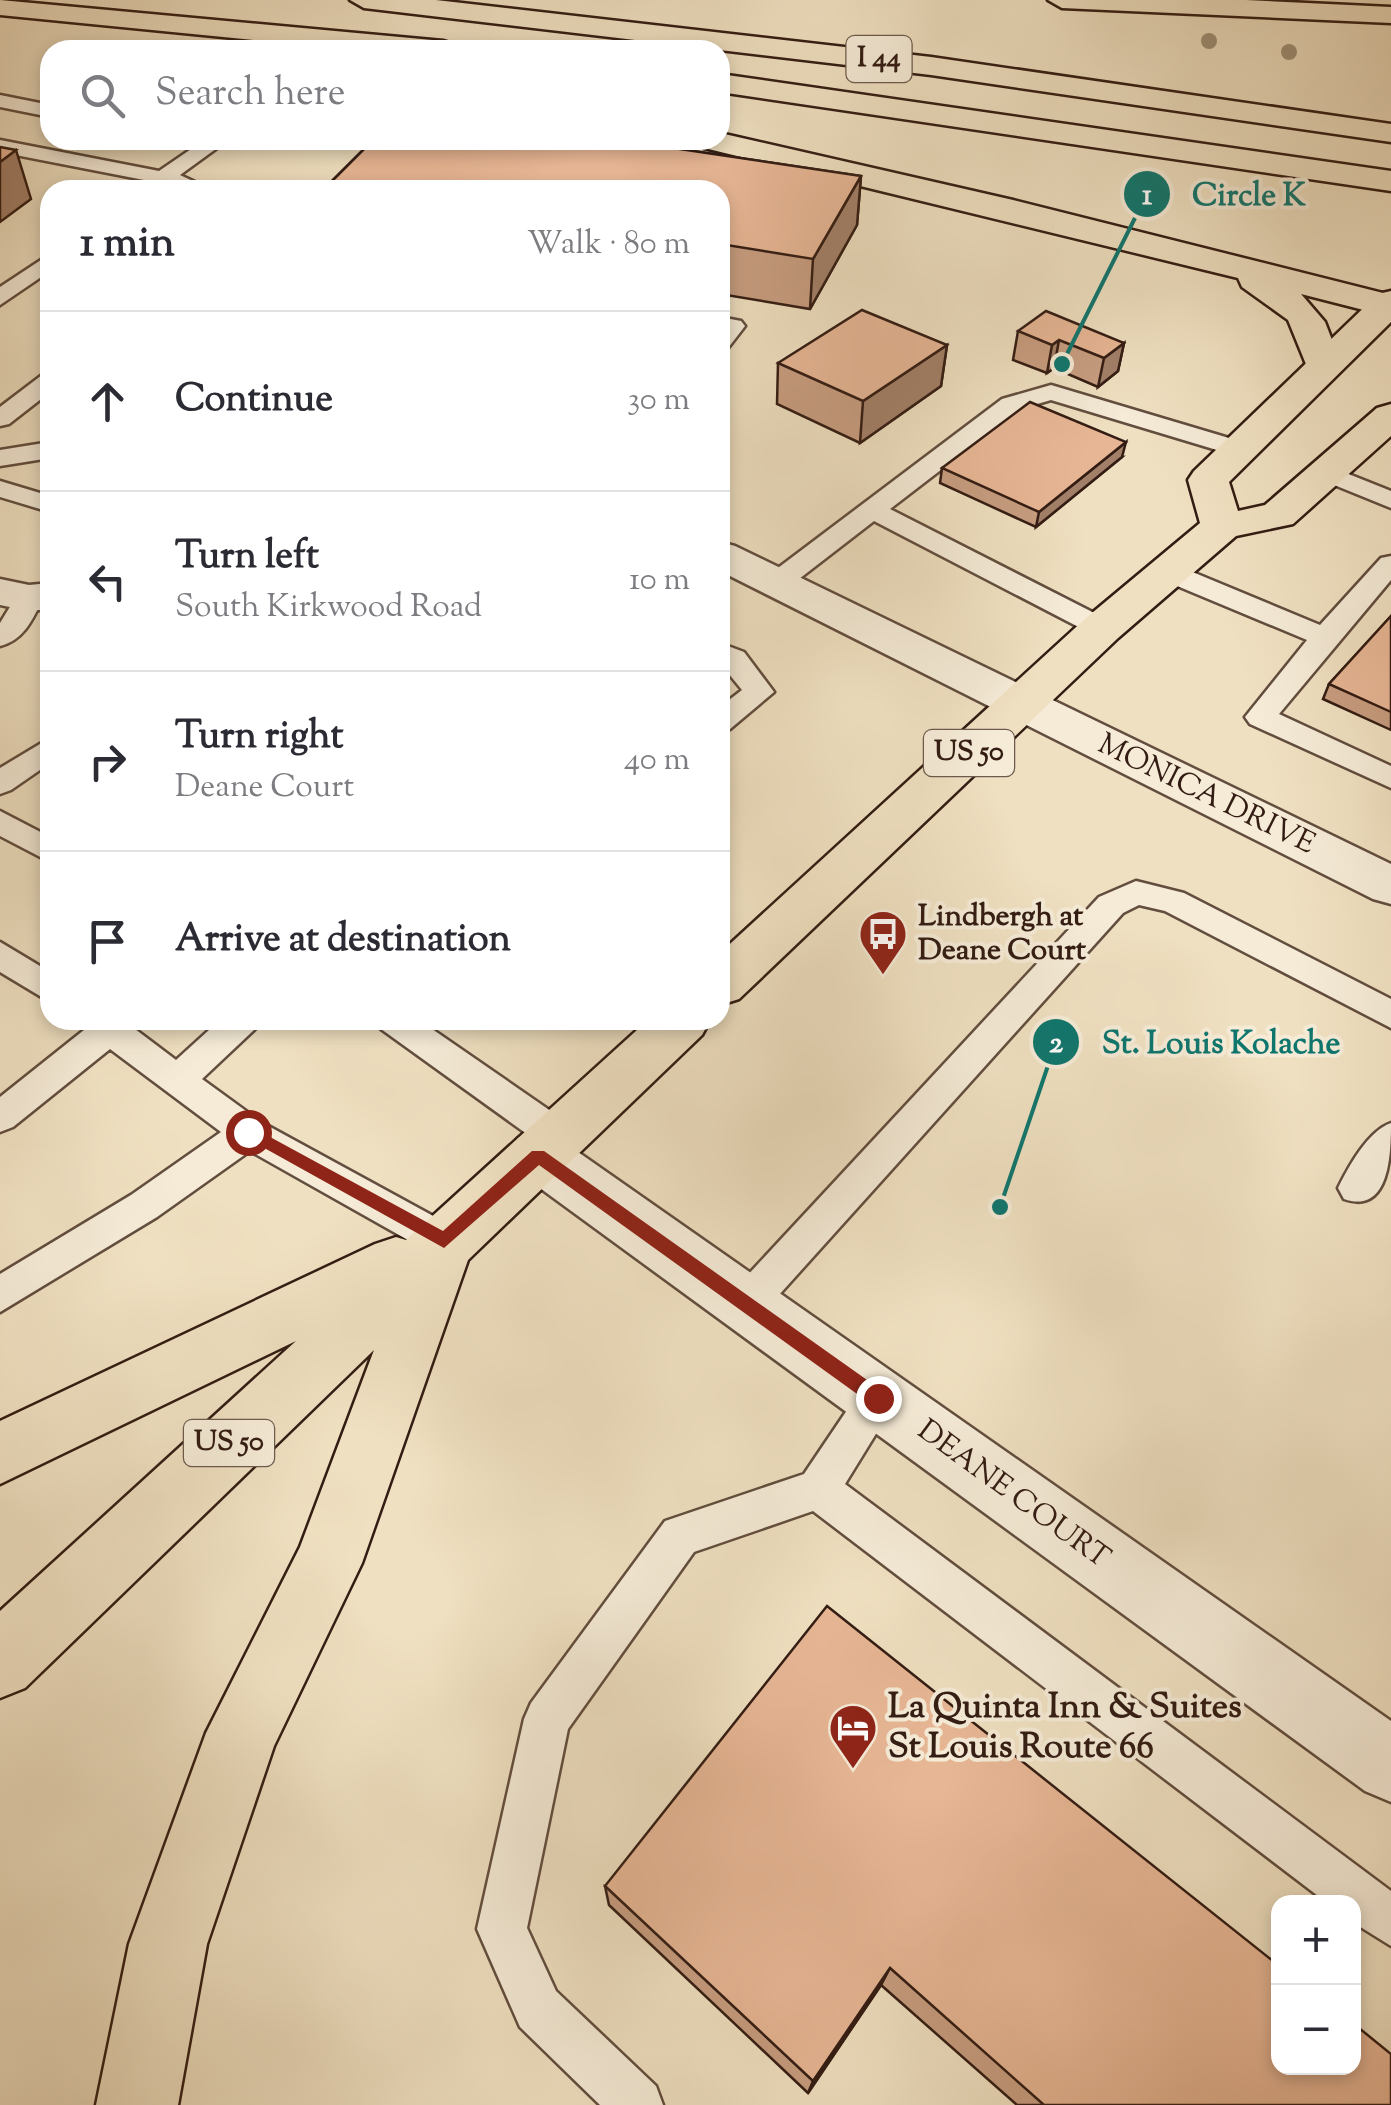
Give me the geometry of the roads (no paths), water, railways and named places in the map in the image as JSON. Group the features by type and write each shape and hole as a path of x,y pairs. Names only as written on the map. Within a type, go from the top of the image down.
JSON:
{"main road":[{"name":"I 44","path":"364,0 711,40"},
{"path":"1062,0 1391,15"},
{"path":"0,7 346,40"},
{"path":"240,29 286,40"},
{"name":"I 44","path":"730,42 893,61 1391,133"},
{"name":"I 44","path":"730,84 1391,181"},
{"path":"730,145 1390,304"},
{"path":"1220,261 1286,298 1308,318 1323,366"},
{"path":"1222,526 1208,480 1390,304"},
{"name":"US 50","path":"730,976 1102,628 1222,526 1278,515 1390,416"},
{"name":"US 50","path":"5,1655 672,1030"},
{"path":"0,1452 444,1241"},
{"path":"137,2105 168,1944 236,1751 328,1563 444,1241"}],"street":[{"name":"MONICA DRIVE","path":"730,560 1391,886"},
{"name":"DEANE COURT","path":"548,1146 746,1304 1391,1764"}],"lane":[{"path":"0,101 40,109"},
{"path":"0,146 137,180"},
{"path":"159,180 202,150"},
{"path":"0,298 40,268"},
{"path":"0,419 40,388"},
{"path":"776,584 1011,404 1051,392 1240,449"},
{"path":"0,458 40,452"},
{"path":"1326,473 1391,500"},
{"path":"0,489 40,501"},
{"path":"872,510 1102,628"},
{"path":"1391,564 1260,717 1391,778"},
{"path":"1168,572 1326,637"},
{"path":"0,637 17,623 26,595"},
{"path":"730,656 759,692 730,714"},
{"path":"0,783 40,755"},
{"path":"0,822 40,845"},
{"path":"746,1304 1111,905 1136,892 1173,901 1391,1015"},
{"path":"0,955 40,982"},
{"path":"0,1117 97,1030"},
{"path":"110,1030 248,1132 444,1241"},
{"path":"178,1080 232,1030"},
{"path":"405,1030 548,1146"},
{"path":"0,1295 144,1206 248,1132"},
{"path":"1357,1188 1391,1138"},
{"path":"637,2105 538,2009 502,1929 547,1720 680,1536 818,1489 878,1398"},
{"path":"818,1489 1391,1921"}],"place":[{"name":"Circle K","path":"1062,364"},
{"name":"Lindbergh at Deane Court","path":"883,976"},
{"name":"St. Louis Kolache","path":"1000,1207"},
{"name":"La Quinta Inn & Suites St Louis Route 66","path":"853,1770"}]}
